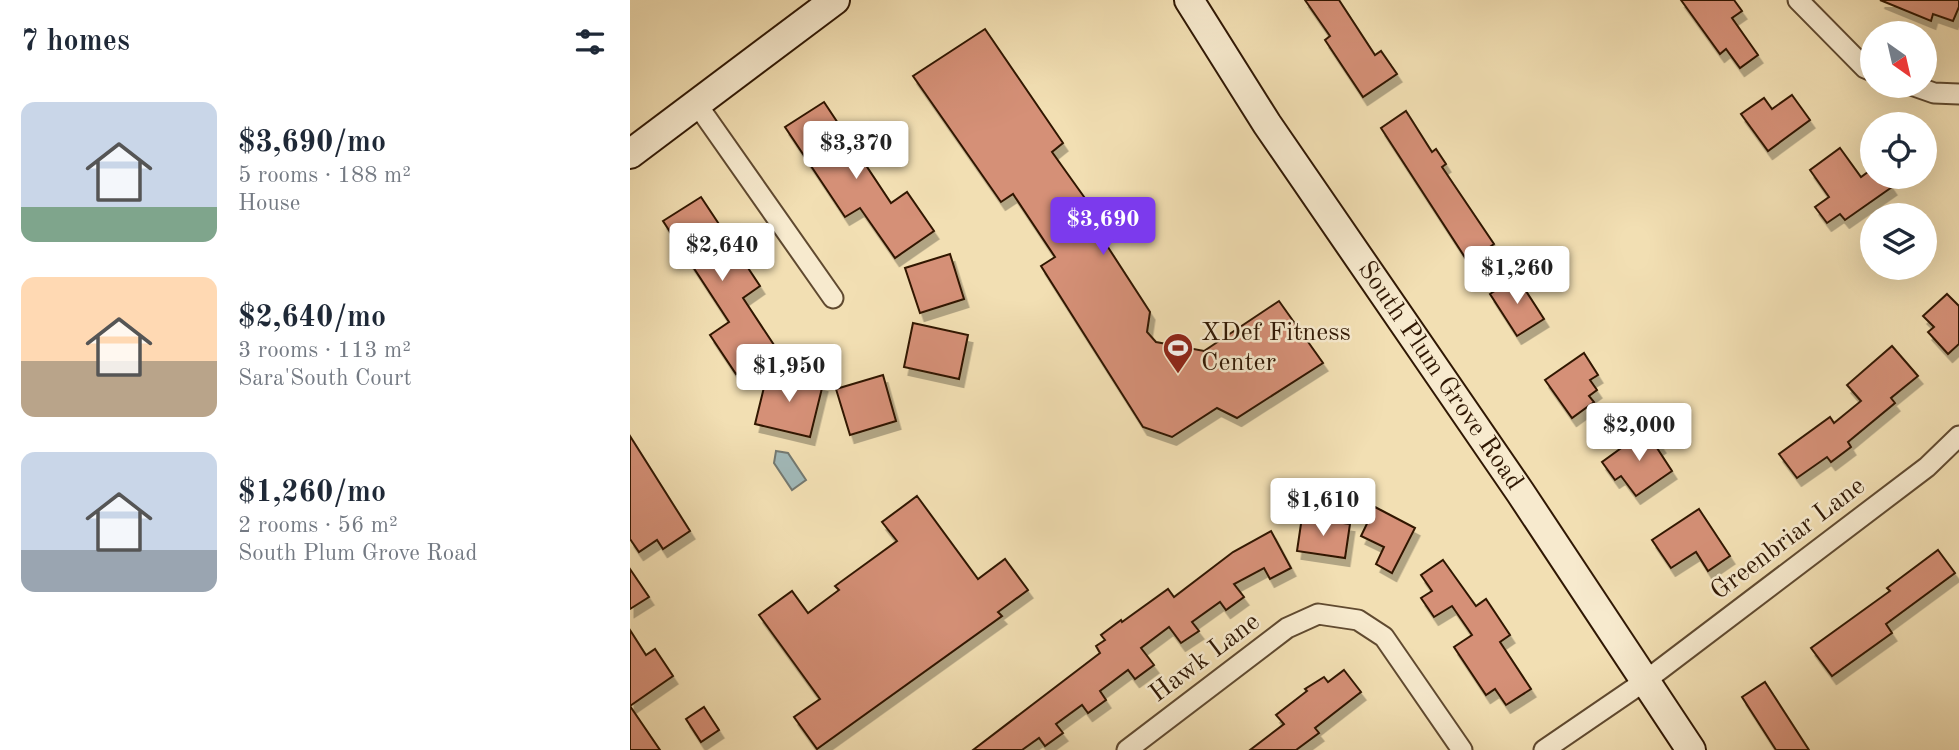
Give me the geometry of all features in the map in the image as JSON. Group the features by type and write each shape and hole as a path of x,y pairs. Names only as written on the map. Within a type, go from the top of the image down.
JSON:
{"street":[{"path":"630,154 835,0"},
{"name":"South Plum Grove Road","path":"1189,0 1267,124 1520,492 1691,750"},
{"path":"1798,0 1860,63"},
{"path":"1937,93 1959,94"},
{"path":"696,103 833,298"},
{"name":"Greenbriar Lane","path":"1544,750 1645,681 1927,467 1959,436"},
{"name":"Hawk Lane","path":"1127,750 1287,628 1318,614 1358,620 1384,637 1462,750"}],"water":[{"path":"776,451 788,453 806,480 792,490 774,463"}],"building":[{"path":"1305,0 1339,0 1375,55 1381,51 1397,74 1363,97 1325,40 1330,36"},
{"path":"1681,0 1734,0 1742,11 1732,18 1758,55 1740,68 1726,49 1720,54"},
{"path":"1880,0 1959,0 1953,21 1933,14 1931,21"},
{"path":"985,29 1063,143 1052,152 1087,201 1080,204 1150,312 1147,332 1156,342 1204,351 1279,301 1323,363 1237,418 1217,408 1172,437 1143,427 1041,266 1055,257 1013,194 1001,202 913,76"},
{"path":"1792,95 1810,120 1768,151 1741,114 1764,98 1772,109"},
{"path":"824,102 891,203 907,192 934,231 895,258 860,208 845,217 785,127"},
{"path":"1406,111 1432,152 1436,149 1446,164 1442,167 1494,244 1468,262 1381,128"},
{"path":"1840,148 1860,176 1860,189 1889,189 1869,203 1860,203 1860,209 1845,220 1840,214 1827,223 1815,207 1829,197 1810,170"},
{"path":"701,197 760,286 743,298 776,348 736,374 710,335 729,322 663,221"},
{"path":"950,254 964,299 920,313 905,268"},
{"path":"1517,277 1544,319 1517,336 1490,294"},
{"path":"1947,294 1959,306 1959,344 1948,354 1928,332 1934,327 1923,316"},
{"path":"913,323 968,335 959,379 904,367"},
{"path":"1892,346 1918,376 1891,398 1895,403 1848,442 1851,447 1831,462 1827,457 1797,478 1779,454 1830,417 1834,423 1861,401 1847,385"},
{"path":"1584,353 1598,375 1590,380 1597,390 1589,396 1594,402 1572,418 1545,380"},
{"path":"768,371 823,384 810,437 755,424"},
{"path":"883,375 896,421 850,435 836,389"},
{"path":"1649,428 1661,445 1657,448 1672,471 1636,496 1621,476 1615,480 1602,462"},
{"path":"630,436 690,531 663,549 657,540 639,552 630,539"},
{"path":"917,496 978,579 1005,559 1028,590 998,612 1002,616 817,749 794,717 820,699 759,615 792,591 808,613 839,590 835,586 897,541 882,522"},
{"path":"1375,507 1415,528 1392,573 1376,564 1384,547 1361,536"},
{"path":"1699,509 1730,556 1708,571 1696,552 1671,568 1652,540"},
{"path":"1302,517 1350,524 1345,558 1297,551"},
{"path":"1271,531 1291,568 1270,579 1264,568 1234,584 1244,597 1226,610 1220,602 1192,622 1199,631 1181,643 1169,627 1141,648 1154,665 1135,679 1128,670 1100,691 1106,700 1088,713 1082,705 1056,724 1063,733 1045,746 1039,738 1022,750 973,750 1100,653 1096,646 1105,640 1101,635 1121,620 1122,622 1168,589 1174,597 1233,552"},
{"path":"1938,550 1955,573 1886,624 1892,633 1832,676 1811,648 1890,591 1887,588"},
{"path":"1443,560 1476,606 1486,599 1510,635 1500,642 1531,689 1506,705 1495,689 1486,695 1454,647 1472,635 1452,606 1434,617 1421,598 1432,591 1421,575"},
{"path":"630,569 649,597 630,609"},
{"path":"630,630 646,655 655,649 673,676 630,706"},
{"path":"1344,670 1361,692 1315,728 1319,733 1296,750 1250,750 1284,724 1276,715 1307,691 1305,689 1324,677 1328,682"},
{"path":"1765,682 1809,750 1776,750 1742,697"},
{"path":"630,706 660,750 630,750"},
{"path":"704,707 719,730 701,742 686,719"}],"place":[{"name":"XDef Fitness Center","path":"1178,375"}]}
